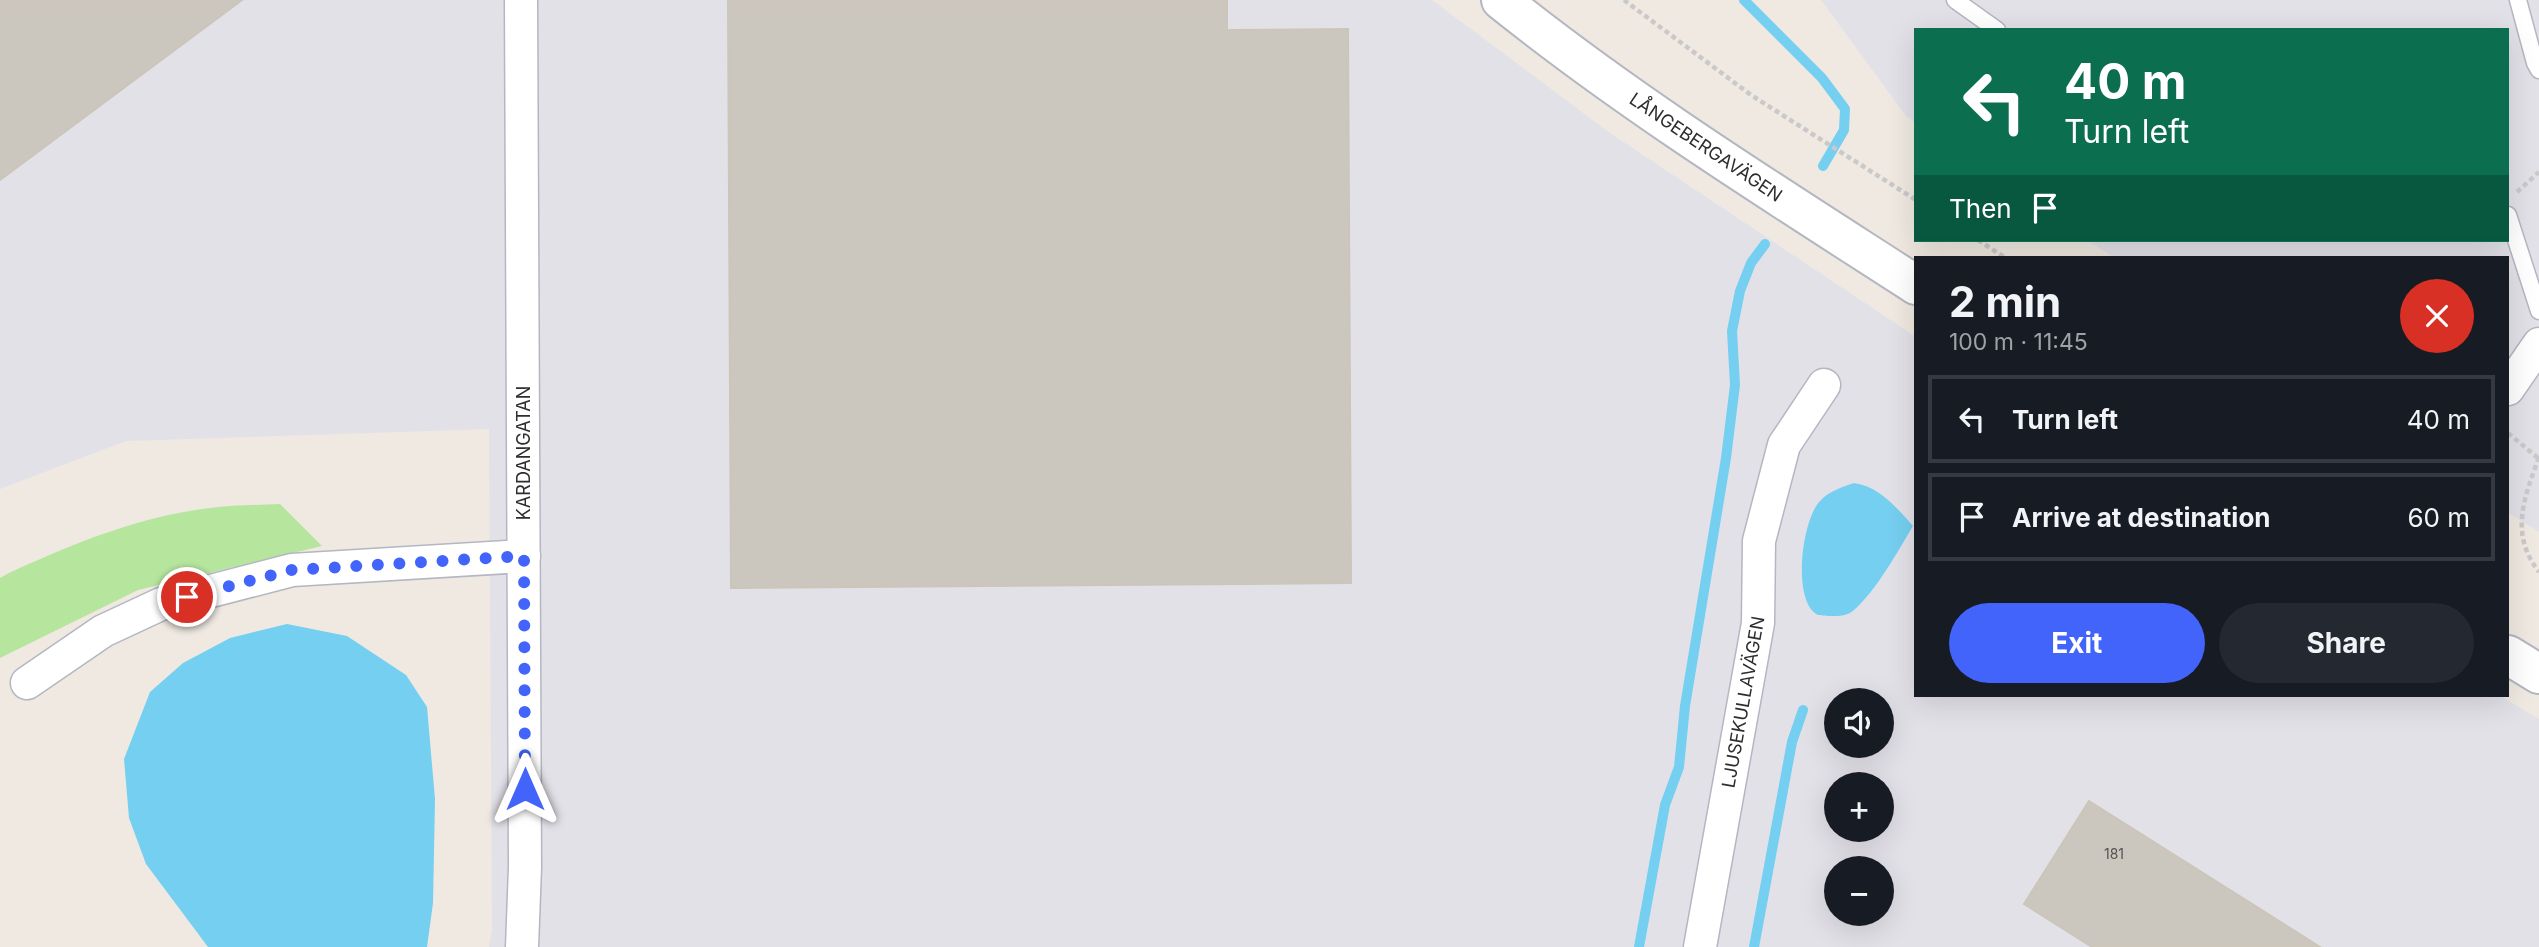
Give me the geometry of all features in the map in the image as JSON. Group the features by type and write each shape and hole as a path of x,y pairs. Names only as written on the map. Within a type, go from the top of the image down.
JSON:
{"street":[{"name":"KARDANGATAN","path":"521,0 525,867 523,947"},
{"name":"LÅNGEBERGAVÄGEN","path":"1501,0 1546,36 1699,144 1914,284"},
{"path":"2509,387 2539,344"},
{"name":"LJUSEKULLAVÄGEN","path":"1700,947 1758,623 1759,541 1784,444 1824,385"},
{"path":"27,683 103,631 161,604 292,570 524,556"},
{"path":"2509,656 2539,674"}],"lane":[{"path":"1955,0 1994,28"},
{"path":"2522,2 2535,63 2539,70"},
{"path":"2509,218 2539,311"}],"path":[{"path":"1623,0 1751,95 1914,199"},
{"path":"2509,198 2539,172"},
{"path":"1981,242 2002,256"},
{"path":"2509,434 2539,458 2526,500 2521,528 2525,549 2539,572"}],"shaded area":[{"path":"0,0 1432,0 1607,131 1914,336 1914,697 2502,697 2539,719 2539,947 489,947 492,930 489,429 126,441 0,489"},
{"path":"1821,0 2539,0 2539,532 2509,514 2509,256 2111,256 2090,242 2509,242 2509,28 1914,28 1914,122 1906,116"}],"green space":[{"path":"280,504 322,546 138,590 0,658 0,578 9,573 82,542 158,517 219,507"}],"water":[{"path":"1854,483 1880,493 1913,526 1878,582 1854,610 1842,616 1818,615 1810,607 1804,594 1802,577 1802,559 1809,523 1821,500"},
{"path":"287,624 347,636 406,675 427,707 435,799 433,903 427,947 208,947 146,864 129,818 124,759 150,692 183,663 230,638"}],"building":[{"path":"0,0 242,0 0,180"},
{"path":"728,0 1227,0 1227,30 1348,29 1351,583 731,588"},
{"path":"2089,801 2320,947 2092,947 2024,904"}],"waterway":[{"path":"1744,0 1822,78 1845,109 1844,130 1823,166"},
{"path":"1639,947 1665,805 1679,767 1685,706 1726,458 1735,385 1732,331 1740,291 1751,263 1765,244"},
{"path":"1754,947 1792,742 1803,710"}],"route":[{"path":"187,597 292,570 524,556 525,789"}]}
